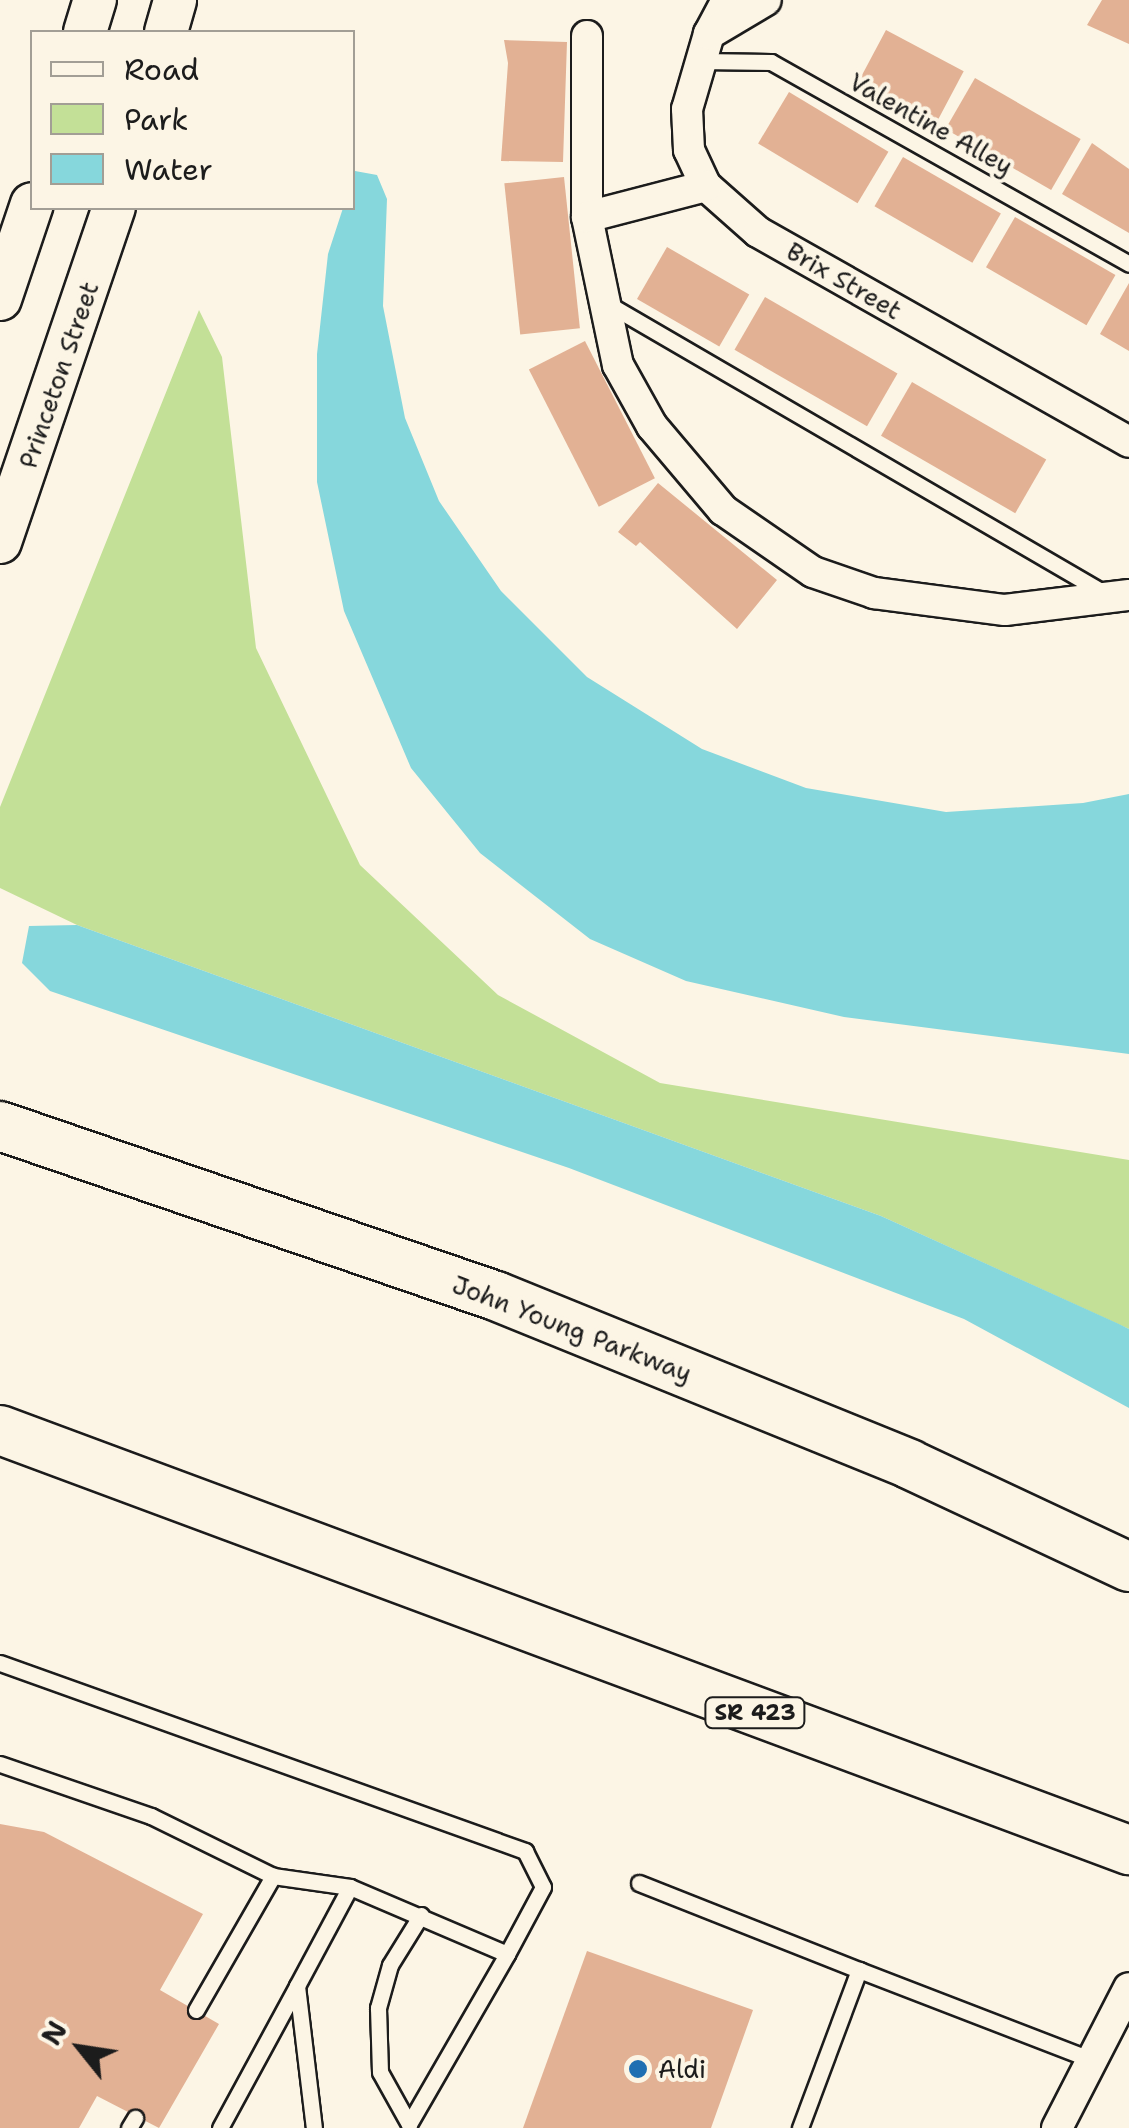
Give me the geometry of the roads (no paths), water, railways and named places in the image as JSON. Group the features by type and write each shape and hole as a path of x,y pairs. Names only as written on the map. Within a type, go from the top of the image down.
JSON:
{"main road":[{"path":"86,30 95,0"},
{"path":"167,30 175,0"},
{"path":"0,299 30,210"},
{"name":"Princeton Street","path":"0,542 113,210"},
{"name":"John Young Parkway","path":"0,1126 496,1296 909,1464 1129,1567"},
{"name":"SR 423","path":"0,1430 1129,1850"}],"street":[{"name":"Brix Street","path":"727,0 704,48 687,109 690,150 706,186 758,232 1129,442"},
{"path":"704,48 766,0"},
{"path":"587,36 588,217 600,299 618,365 652,426 685,470 765,544 813,572 942,606 1005,610 1120,596"},
{"path":"588,217 706,186"},
{"path":"1057,2128 1129,1988"}],"lane":[{"name":"Valentine Alley","path":"704,48 771,62 1129,264"},
{"path":"600,299 1120,596"},
{"path":"0,1663 525,1851 543,1887 409,2124 380,2072 378,2008 390,1965 421,1915"},
{"path":"0,1764 151,1816 273,1876 350,1887 507,1954"},
{"path":"196,2010 273,1876"},
{"path":"640,1884 1092,2060"},
{"path":"220,2128 350,1887"},
{"path":"800,2128 859,1970"},
{"path":"297,1986 314,2128"}],"water":[{"path":"355,171 377,175 387,199 383,306 405,418 439,501 501,591 587,677 702,749 806,788 946,812 1083,803 1129,794 1129,1054 844,1017 686,981 590,939 480,853 411,768 344,611 317,482 317,354 328,254 342,210 355,210"},
{"path":"77,925 881,1216 1119,1324 1129,1329 1129,1408 964,1319 569,1168 50,991 22,963 29,926"}],"place":[{"name":"Aldi","path":"638,2069"}]}
